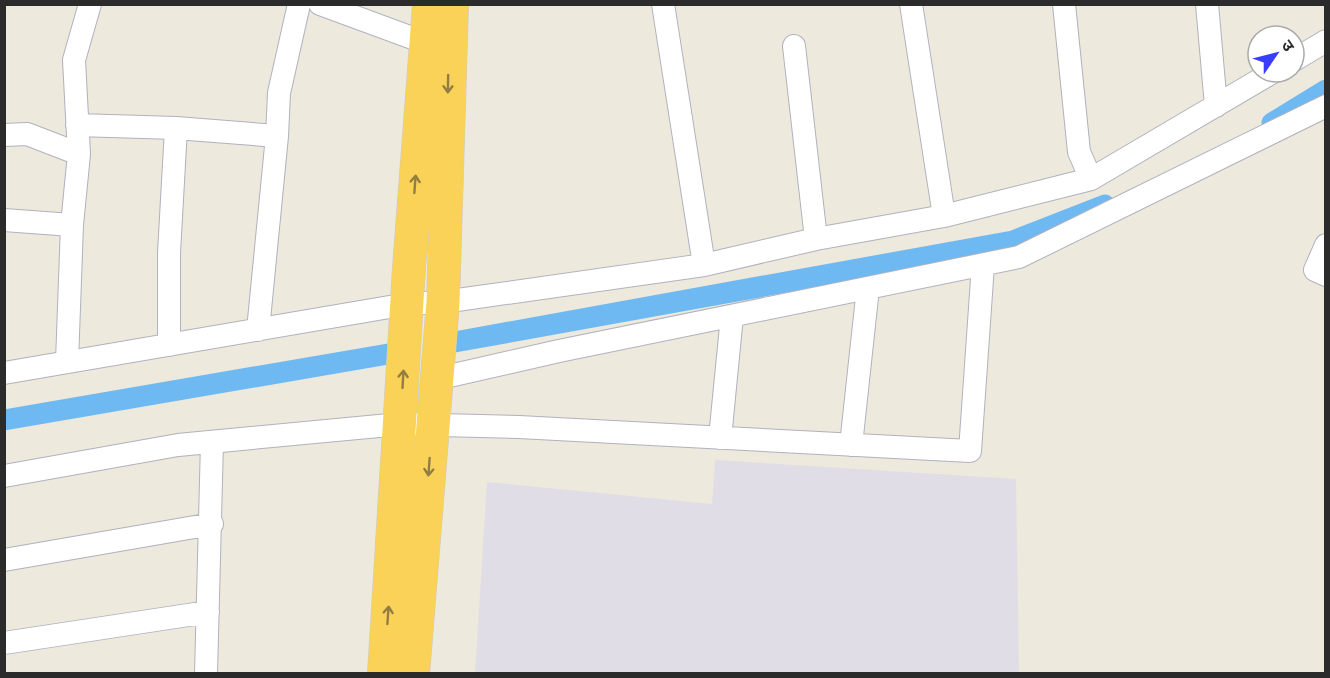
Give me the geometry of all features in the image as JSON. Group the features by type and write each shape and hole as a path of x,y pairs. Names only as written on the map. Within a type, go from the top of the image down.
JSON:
{"highway":[{"path":"384,674 416,424 436,379 442,302 437,44 429,4"},
{"path":"414,674 416,424 407,304 437,44 452,4"}],"street":[{"path":"68,362 72,225 79,154 74,60 90,4"},
{"path":"258,330 277,136 279,93 299,4"},
{"path":"320,4 437,44"},
{"path":"663,4 704,265"},
{"path":"911,4 944,216"},
{"path":"1064,4 1079,153 1091,178"},
{"path":"1207,4 1216,105"},
{"path":"1306,53 1326,41"},
{"path":"794,46 816,239"},
{"path":"4,373 407,304 442,302 704,265 816,239 944,216 1091,178 1252,84"},
{"path":"436,379 1019,257 1326,106"},
{"path":"77,125 176,128 277,136"},
{"path":"170,345 169,253 176,128"},
{"path":"4,135 27,134 79,154"},
{"path":"4,220 72,225"},
{"path":"1326,245 1315,270 1326,275"},
{"path":"4,476 212,442 416,424 970,451 983,265"},
{"path":"851,445 868,288"},
{"path":"720,438 732,316"},
{"path":"206,674 212,524 212,442"},
{"path":"4,560 212,524"},
{"path":"4,643 208,612"}],"shaded area":[{"path":"715,460 1016,479 1019,673 475,673 487,482 712,504"}],"waterway":[{"path":"1272,123 1326,90"},
{"path":"449,343 1013,241 1105,205"},
{"path":"4,420 394,353"}]}
